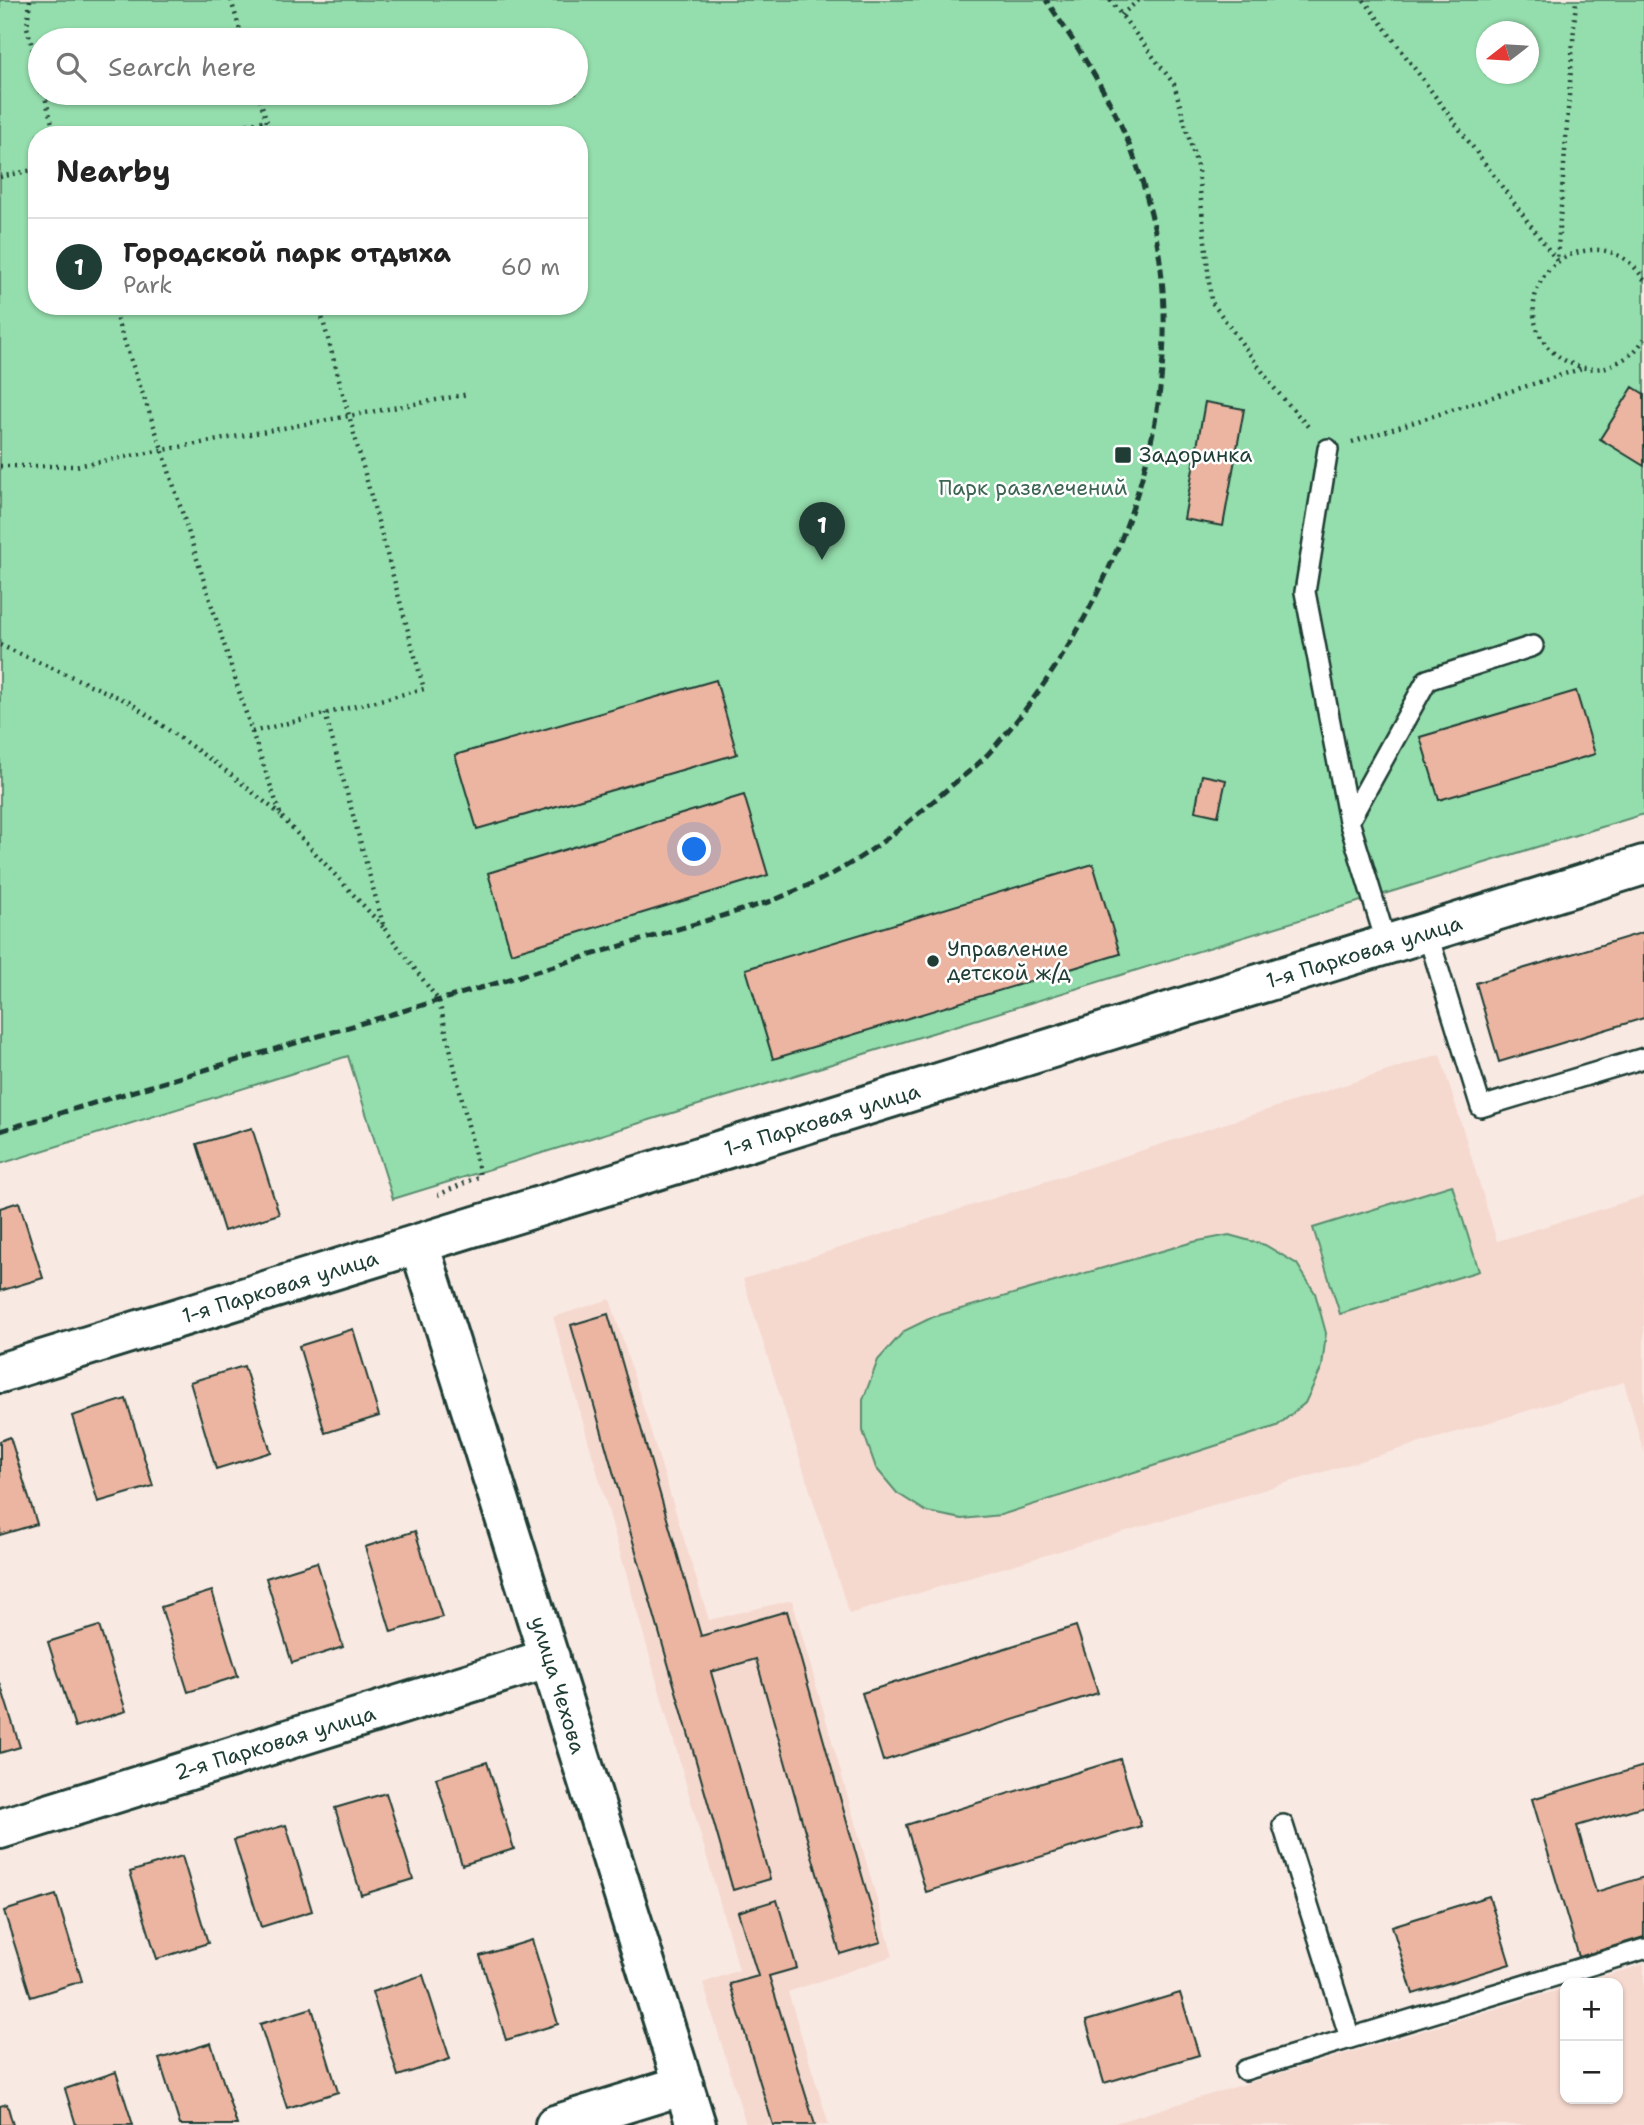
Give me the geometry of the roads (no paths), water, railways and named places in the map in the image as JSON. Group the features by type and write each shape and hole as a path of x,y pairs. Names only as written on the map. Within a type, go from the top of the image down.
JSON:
{"street":[{"name":"1-я Парковая улица","path":"0,1373 1644,865"},
{"name":"улица Чехова","path":"419,1244 696,2125"},
{"name":"2-я Парковая улица","path":"0,1829 550,1658"},
{"path":"555,2125 684,2085"}],"lane":[{"path":"1328,449 1305,592 1349,821 1387,945"},
{"path":"1349,821 1427,680 1532,646"},
{"path":"1427,932 1481,1107 1644,1058"},
{"path":"1283,1825 1350,2038"},
{"path":"1245,2070 1644,1949"}],"railway":[{"path":"0,1131 772,901 825,878 864,855 908,822 988,754 1029,704 1066,649 1099,591 1125,529 1145,465 1159,400 1164,334 1161,269 1159,250 1139,171 1109,102 1046,0"}],"place":[{"name":"Задоринка","path":"1123,455"},
{"name":"Городской парк отдыха","path":"822,560"},
{"name":"Управление детской ж/д","path":"933,961"}],"park label":[{"name":"Парк развлечений","path":"1033,488"}]}
